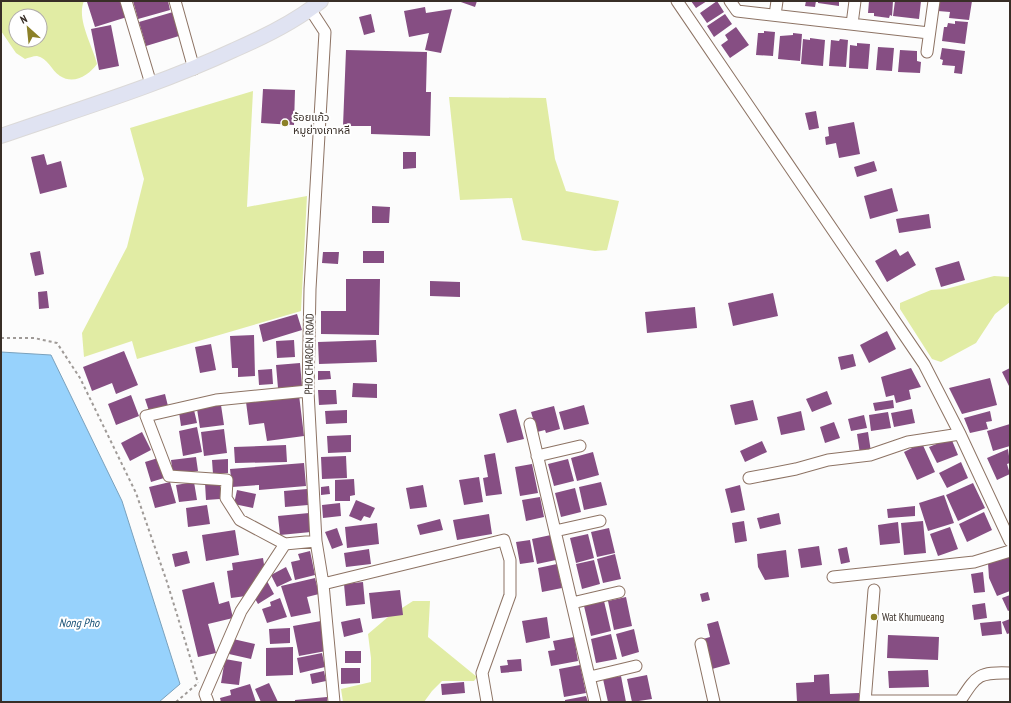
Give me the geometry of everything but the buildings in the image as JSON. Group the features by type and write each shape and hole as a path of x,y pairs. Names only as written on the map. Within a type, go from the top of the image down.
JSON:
{"main road":[{"path":"1,136 194,68 267,35 315,5"}],"street":[{"path":"126,1 151,84"},
{"path":"175,1 194,68"},
{"path":"676,1 924,364 960,434 1010,541"},
{"path":"730,1 737,11 929,33"},
{"path":"775,15 777,1"},
{"path":"852,24 855,1"},
{"path":"927,52 934,1"},
{"name":"PHO CHAROEN ROAD","path":"315,5 325,32 310,289 308,391 316,541 323,584 334,702"},
{"path":"308,391 216,400 146,416 169,476 227,480 226,498 240,520 285,544 316,541"},
{"path":"530,424 595,702"},
{"path":"749,478 796,469 828,460 870,455 908,442 960,434"},
{"path":"537,456 580,446"},
{"path":"555,531 600,521"},
{"path":"323,584 504,540 510,560 510,594 482,673 487,702"},
{"path":"208,702 205,694 241,611 285,544"},
{"path":"833,576 974,562 1010,551"},
{"path":"874,590 865,702 960,701 973,681 988,672 1010,673"},
{"path":"572,603 620,592"},
{"path":"701,644 714,702"},
{"path":"590,677 636,666"}],"path":[{"path":"1,338 34,338 58,343 80,378 136,493 167,582 198,683 176,702"}],"green space":[{"path":"1,1 84,1 82,16 97,64 90,72 81,78 65,79 57,74 41,57 35,56 25,59 16,53 13,48 48,48 48,8 8,8 8,41 1,31"},
{"path":"253,91 247,207 307,196 301,311 137,359 132,341 84,357 82,333 127,247 144,179 130,128"},
{"path":"449,97 546,98 555,159 566,191 619,201 607,250 595,251 522,240 512,198 460,200"},
{"path":"994,276 1010,277 1010,302 995,314 976,343 941,362 932,359 900,309 900,303 931,290 946,289"},
{"path":"413,601 430,601 428,637 477,677 474,681 442,681 424,702 343,702 341,689 371,682 371,658 368,634 388,617"}],"water":[{"name":"Nong Pho","path":"1,352 51,355 122,501 180,684 159,702 1,702"}],"place":[{"name":"ร้อยแก้ว หมูย่างเกาหลี","path":"285,123"},
{"name":"Wat Khumueang","path":"874,617"}]}
